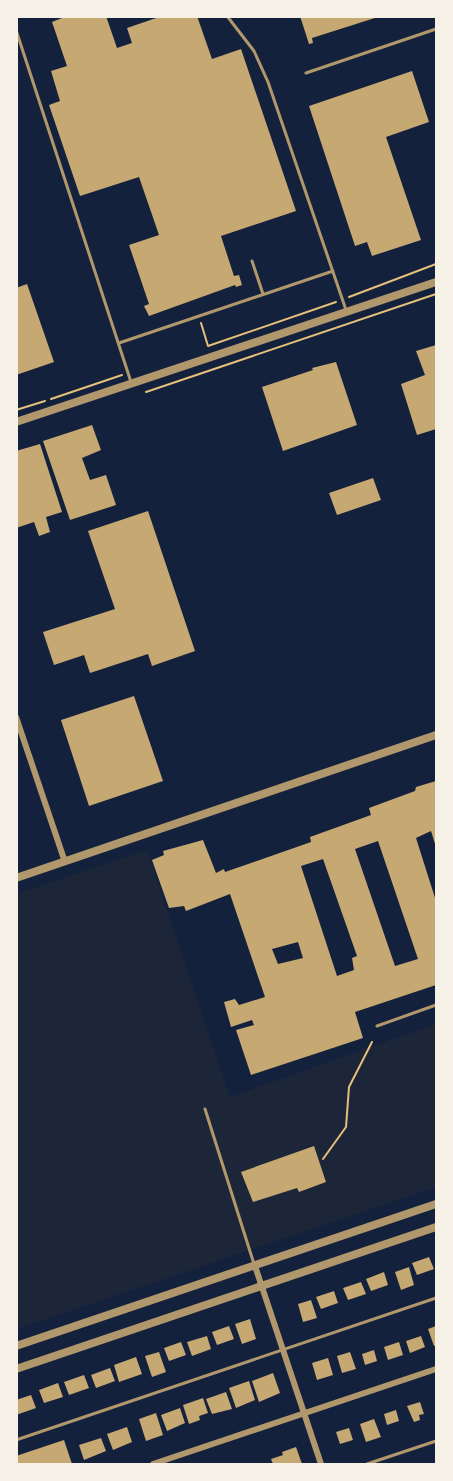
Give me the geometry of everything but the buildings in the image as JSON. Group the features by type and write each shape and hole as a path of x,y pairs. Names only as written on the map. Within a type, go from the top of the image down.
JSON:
{"street":[{"path":"16,422 436,282"},
{"path":"16,717 65,862"},
{"path":"16,878 436,735"},
{"path":"16,1346 436,1204"},
{"path":"16,1369 436,1227"},
{"path":"255,1266 321,1464"},
{"path":"153,1464 167,1462 436,1369"}],"lane":[{"path":"227,16 254,51 268,82 346,312"},
{"path":"306,73 436,29"},
{"path":"16,30 132,383"},
{"path":"252,261 263,294"},
{"path":"119,343 333,271"},
{"path":"378,1026 436,1005"},
{"path":"205,1109 255,1266"},
{"path":"16,1440 436,1298"},
{"path":"367,1464 436,1441"}],"path":[{"path":"208,345 342,300 436,264"},
{"path":"146,393 436,294"},
{"path":"199,316 208,345 209,358"},
{"path":"16,410 128,372"},
{"path":"323,1159 346,1127 349,1087 372,1042"}],"shaded area":[{"path":"147,850 230,1097 436,1024 436,1187 17,1329 16,894"}]}
